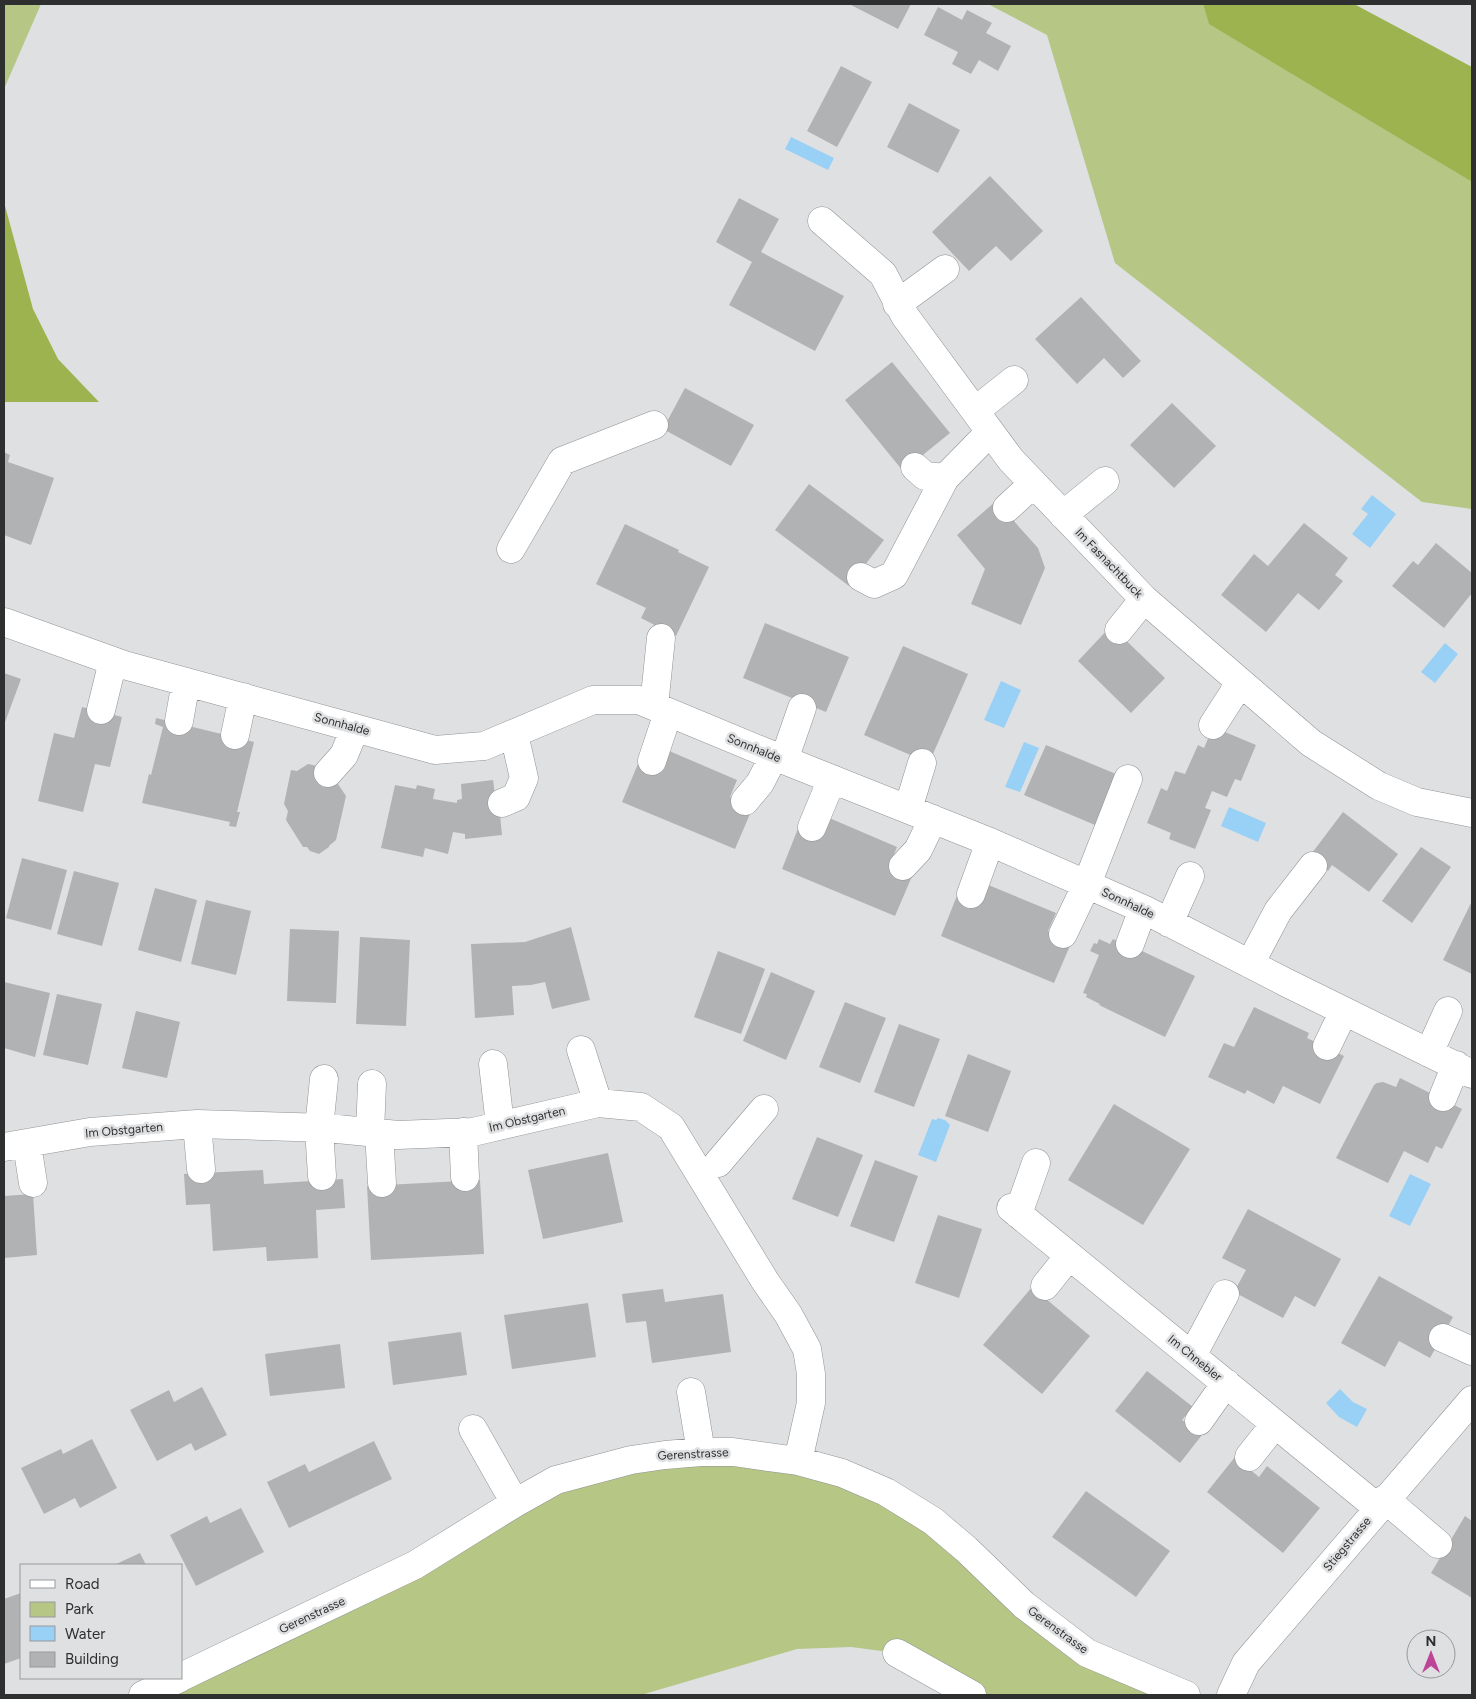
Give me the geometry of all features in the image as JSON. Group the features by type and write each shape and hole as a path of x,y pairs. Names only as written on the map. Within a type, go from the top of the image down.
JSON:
{"street":[{"name":"Im Fasnachtbuck","path":"822,221 883,274 898,304 1010,460 1144,599 1311,744 1379,786 1417,802 1472,813"},
{"path":"898,304 945,269"},
{"path":"861,578 874,584 894,575 945,478 982,422 1014,380"},
{"path":"511,549 562,461 654,426"},
{"path":"915,467 925,476 945,478"},
{"path":"1063,515 1105,481"},
{"path":"1007,508 1034,484"},
{"path":"1119,630 1144,599"},
{"name":"Sonnhalde","path":"4,622 113,661 435,750 484,746 594,700 639,700 990,842 1143,909 1464,1070"},
{"path":"652,761 661,709 661,638"},
{"path":"101,710 113,661"},
{"path":"179,721 186,682"},
{"path":"1212,725 1240,683"},
{"path":"235,735 243,698"},
{"path":"745,801 779,758 802,708"},
{"path":"328,773 344,755 355,728"},
{"path":"502,803 516,797 524,778 514,734"},
{"path":"903,866 918,850 922,763"},
{"path":"812,827 832,779"},
{"path":"1063,934 1087,884 1128,779"},
{"path":"971,894 990,842"},
{"path":"1250,964 1278,911 1313,866"},
{"path":"1169,923 1190,876"},
{"path":"1130,944 1143,909"},
{"path":"1327,1046 1344,1011"},
{"path":"1429,1053 1448,1011"},
{"path":"581,1050 598,1103"},
{"path":"493,1064 500,1126"},
{"path":"1443,1097 1464,1070"},
{"path":"322,1176 319,1128 324,1080"},
{"path":"372,1084 374,1132 382,1182"},
{"name":"Im Obstgarten","path":"15,1146 90,1132 197,1124 319,1128 398,1135 473,1132 598,1103 641,1107 671,1127 765,1281 788,1314 807,1349 811,1374 811,1403 798,1461"},
{"path":"718,1163 764,1109"},
{"path":"197,1124 201,1169"},
{"path":"463,1132 465,1177"},
{"path":"15,1146 33,1183"},
{"name":"Im Chnebler","path":"1036,1163 1014,1211 1275,1424 1438,1544"},
{"path":"1045,1286 1069,1256"},
{"path":"1192,1356 1225,1294"},
{"path":"1443,1338 1472,1351"},
{"path":"1199,1421 1226,1384"},
{"path":"691,1392 701,1452"},
{"name":"Stiegstrasse","path":"1234,1695 1246,1663 1472,1400"},
{"path":"1249,1457 1275,1424"},
{"path":"473,1429 515,1503"},
{"name":"Gerenstrasse","path":"182,1678 415,1565 556,1480 597,1468 665,1454 733,1452 798,1461 842,1473 886,1492 933,1521 966,1549 1024,1605 1087,1652 1186,1695"},
{"path":"897,1653 972,1695"},
{"name":"Gerenstrasse","path":"143,1695 179,1679"}],"green space":[{"path":"4,4 41,4 4,89"},
{"path":"988,4 1203,4 1209,23 1472,182 1472,509 1422,502 1115,263 1047,35"},
{"path":"1203,4 1354,4 1472,67 1472,182 1209,24"},
{"path":"4,202 33,309 58,359 99,402 4,402"},
{"path":"701,1452 886,1492 1024,1605 1186,1695 972,1695 897,1653 851,1647 797,1649 641,1695 143,1695 174,1679 182,1679 182,1675 515,1503"}],"water":[{"path":"791,137 834,158 828,170 785,149"},
{"path":"1372,495 1396,514 1370,548 1352,534 1368,514 1361,509"},
{"path":"1445,643 1458,654 1435,683 1421,672"},
{"path":"1001,681 1021,690 1004,728 984,720"},
{"path":"1024,742 1039,748 1020,792 1005,787"},
{"path":"1229,807 1266,823 1258,842 1221,826"},
{"path":"938,1118 945,1120 950,1125 936,1162 918,1155 932,1119 936,1120"},
{"path":"1410,1174 1431,1184 1410,1226 1389,1216"},
{"path":"1340,1389 1353,1402 1367,1409 1357,1427 1339,1417 1326,1403"}],"building":[{"path":"849,4 911,4 898,29"},
{"path":"938,7 962,20 967,10 992,23 986,33 1011,46 998,71 979,60 971,74 952,64 958,52 924,35"},
{"path":"841,66 872,82 837,147 807,131"},
{"path":"909,103 960,130 938,173 887,147"},
{"path":"990,176 1043,231 1011,261 996,246 969,271 932,232"},
{"path":"739,198 779,219 761,252 844,296 815,351 729,305 752,262 716,242"},
{"path":"1081,297 1141,361 1123,378 1104,358 1077,384 1035,339"},
{"path":"892,362 950,433 903,471 845,400"},
{"path":"685,388 754,425 731,466 663,429"},
{"path":"1172,403 1216,446 1174,488 1130,445"},
{"path":"4,452 10,455 8,462 54,478 31,545 4,535"},
{"path":"809,484 884,540 849,586 775,530"},
{"path":"996,501 1038,548 1045,568 1021,625 971,604 985,569 957,535"},
{"path":"1304,523 1348,558 1335,575 1343,581 1319,610 1298,593 1266,632 1221,595 1254,554 1268,566"},
{"path":"625,524 709,567 676,636 641,618 646,608 596,584"},
{"path":"1436,543 1472,573 1472,593 1444,628 1392,586 1413,561 1418,565"},
{"path":"765,623 849,657 826,712 743,678"},
{"path":"1111,626 1165,678 1131,713 1078,661"},
{"path":"903,646 968,674 929,763 864,735"},
{"path":"4,673 21,679 4,725"},
{"path":"82,707 122,717 110,767 95,764 83,812 38,801 54,733 74,738"},
{"path":"156,718 254,742 237,812 240,812 236,827 229,826 230,822 142,803 163,727 155,724"},
{"path":"1213,727 1256,745 1241,781 1235,779 1227,797 1212,791 1205,808 1211,810 1195,849 1169,839 1171,833 1147,823 1161,788 1167,791 1175,771 1185,774 1198,745 1204,748"},
{"path":"1046,745 1116,774 1095,825 1024,795"},
{"path":"667,750 737,780 730,797 753,807 735,849 622,802 640,759"},
{"path":"308,764 322,767 336,781 346,796 336,840 319,854 310,851 307,847 303,847 286,820 288,811 284,804 291,770 297,771"},
{"path":"493,780 495,795 498,795 502,835 465,839 465,834 453,832 448,854 425,848 423,857 381,848 395,785 416,789 417,785 435,789 433,799 457,803 457,800 462,799 461,784"},
{"path":"1343,812 1398,854 1369,892 1332,865 1328,871 1309,857"},
{"path":"827,817 897,847 890,864 913,874 895,916 782,869 799,826"},
{"path":"1421,847 1451,867 1412,923 1382,901"},
{"path":"22,858 67,870 51,930 6,918"},
{"path":"74,871 119,883 102,946 57,934"},
{"path":"986,884 1056,913 1048,931 1072,941 1054,983 941,936 958,893"},
{"path":"155,888 197,900 181,962 138,950"},
{"path":"206,900 251,911 236,975 191,964"},
{"path":"1472,901 1472,974 1443,960"},
{"path":"571,927 590,1000 552,1009 545,982 512,986 514,1015 475,1018 471,944 525,942"},
{"path":"290,929 339,931 336,1003 287,1001"},
{"path":"360,937 410,940 406,1026 356,1024"},
{"path":"1099,939 1110,944 1113,939 1195,976 1165,1037 1099,1005 1086,997 1087,994 1083,993 1099,955 1090,951 1094,943 1097,944"},
{"path":"718,951 765,969 741,1034 694,1017"},
{"path":"771,972 815,991 786,1060 743,1041"},
{"path":"4,982 50,993 35,1057 4,1048"},
{"path":"57,994 102,1004 88,1065 43,1055"},
{"path":"845,1002 886,1018 860,1083 819,1067"},
{"path":"1254,1007 1309,1033 1307,1038 1344,1056 1320,1104 1283,1086 1274,1104 1247,1090 1245,1094 1208,1077 1224,1043 1234,1047"},
{"path":"136,1011 180,1022 167,1078 122,1068"},
{"path":"899,1024 940,1039 914,1107 874,1092"},
{"path":"968,1054 1011,1071 988,1132 945,1116"},
{"path":"1400,1078 1462,1109 1442,1149 1436,1146 1428,1163 1404,1151 1388,1183 1336,1158 1374,1085 1383,1082 1396,1087"},
{"path":"1114,1104 1190,1149 1143,1225 1068,1180"},
{"path":"817,1137 863,1155 838,1217 792,1199"},
{"path":"608,1153 623,1222 543,1239 528,1170"},
{"path":"875,1160 918,1176 894,1242 850,1226"},
{"path":"263,1170 264,1184 343,1179 345,1208 316,1210 318,1258 267,1261 266,1247 213,1251 210,1204 186,1205 184,1174"},
{"path":"480,1180 484,1254 371,1260 367,1186"},
{"path":"33,1194 37,1255 4,1258 4,1196"},
{"path":"1248,1209 1341,1259 1315,1307 1295,1296 1283,1318 1234,1292 1246,1270 1222,1258"},
{"path":"938,1215 982,1229 959,1298 915,1283"},
{"path":"1379,1276 1453,1317 1430,1358 1399,1341 1385,1367 1341,1343"},
{"path":"1032,1287 1090,1336 1042,1394 983,1345"},
{"path":"663,1289 665,1302 723,1294 731,1352 652,1363 646,1321 626,1323 622,1294"},
{"path":"588,1303 596,1357 512,1369 504,1315"},
{"path":"461,1332 467,1375 393,1385 388,1342"},
{"path":"340,1344 345,1388 270,1396 265,1354"},
{"path":"1147,1371 1193,1407 1182,1420 1202,1435 1180,1463 1115,1411"},
{"path":"202,1387 227,1435 195,1451 191,1443 157,1461 130,1410 169,1390 174,1402"},
{"path":"92,1439 117,1488 80,1508 75,1498 44,1514 21,1468 61,1449 63,1454"},
{"path":"374,1441 392,1479 289,1528 267,1482 305,1464 309,1472"},
{"path":"1235,1457 1259,1477 1267,1466 1320,1508 1283,1553 1207,1492"},
{"path":"1086,1491 1170,1551 1136,1597 1052,1537"},
{"path":"241,1508 264,1552 196,1586 170,1535 207,1516 210,1523"},
{"path":"1465,1516 1472,1521 1472,1598 1431,1573"},
{"path":"140,1553 146,1564 116,1564"},
{"path":"20,1593 20,1658 4,1664 4,1599"}]}
